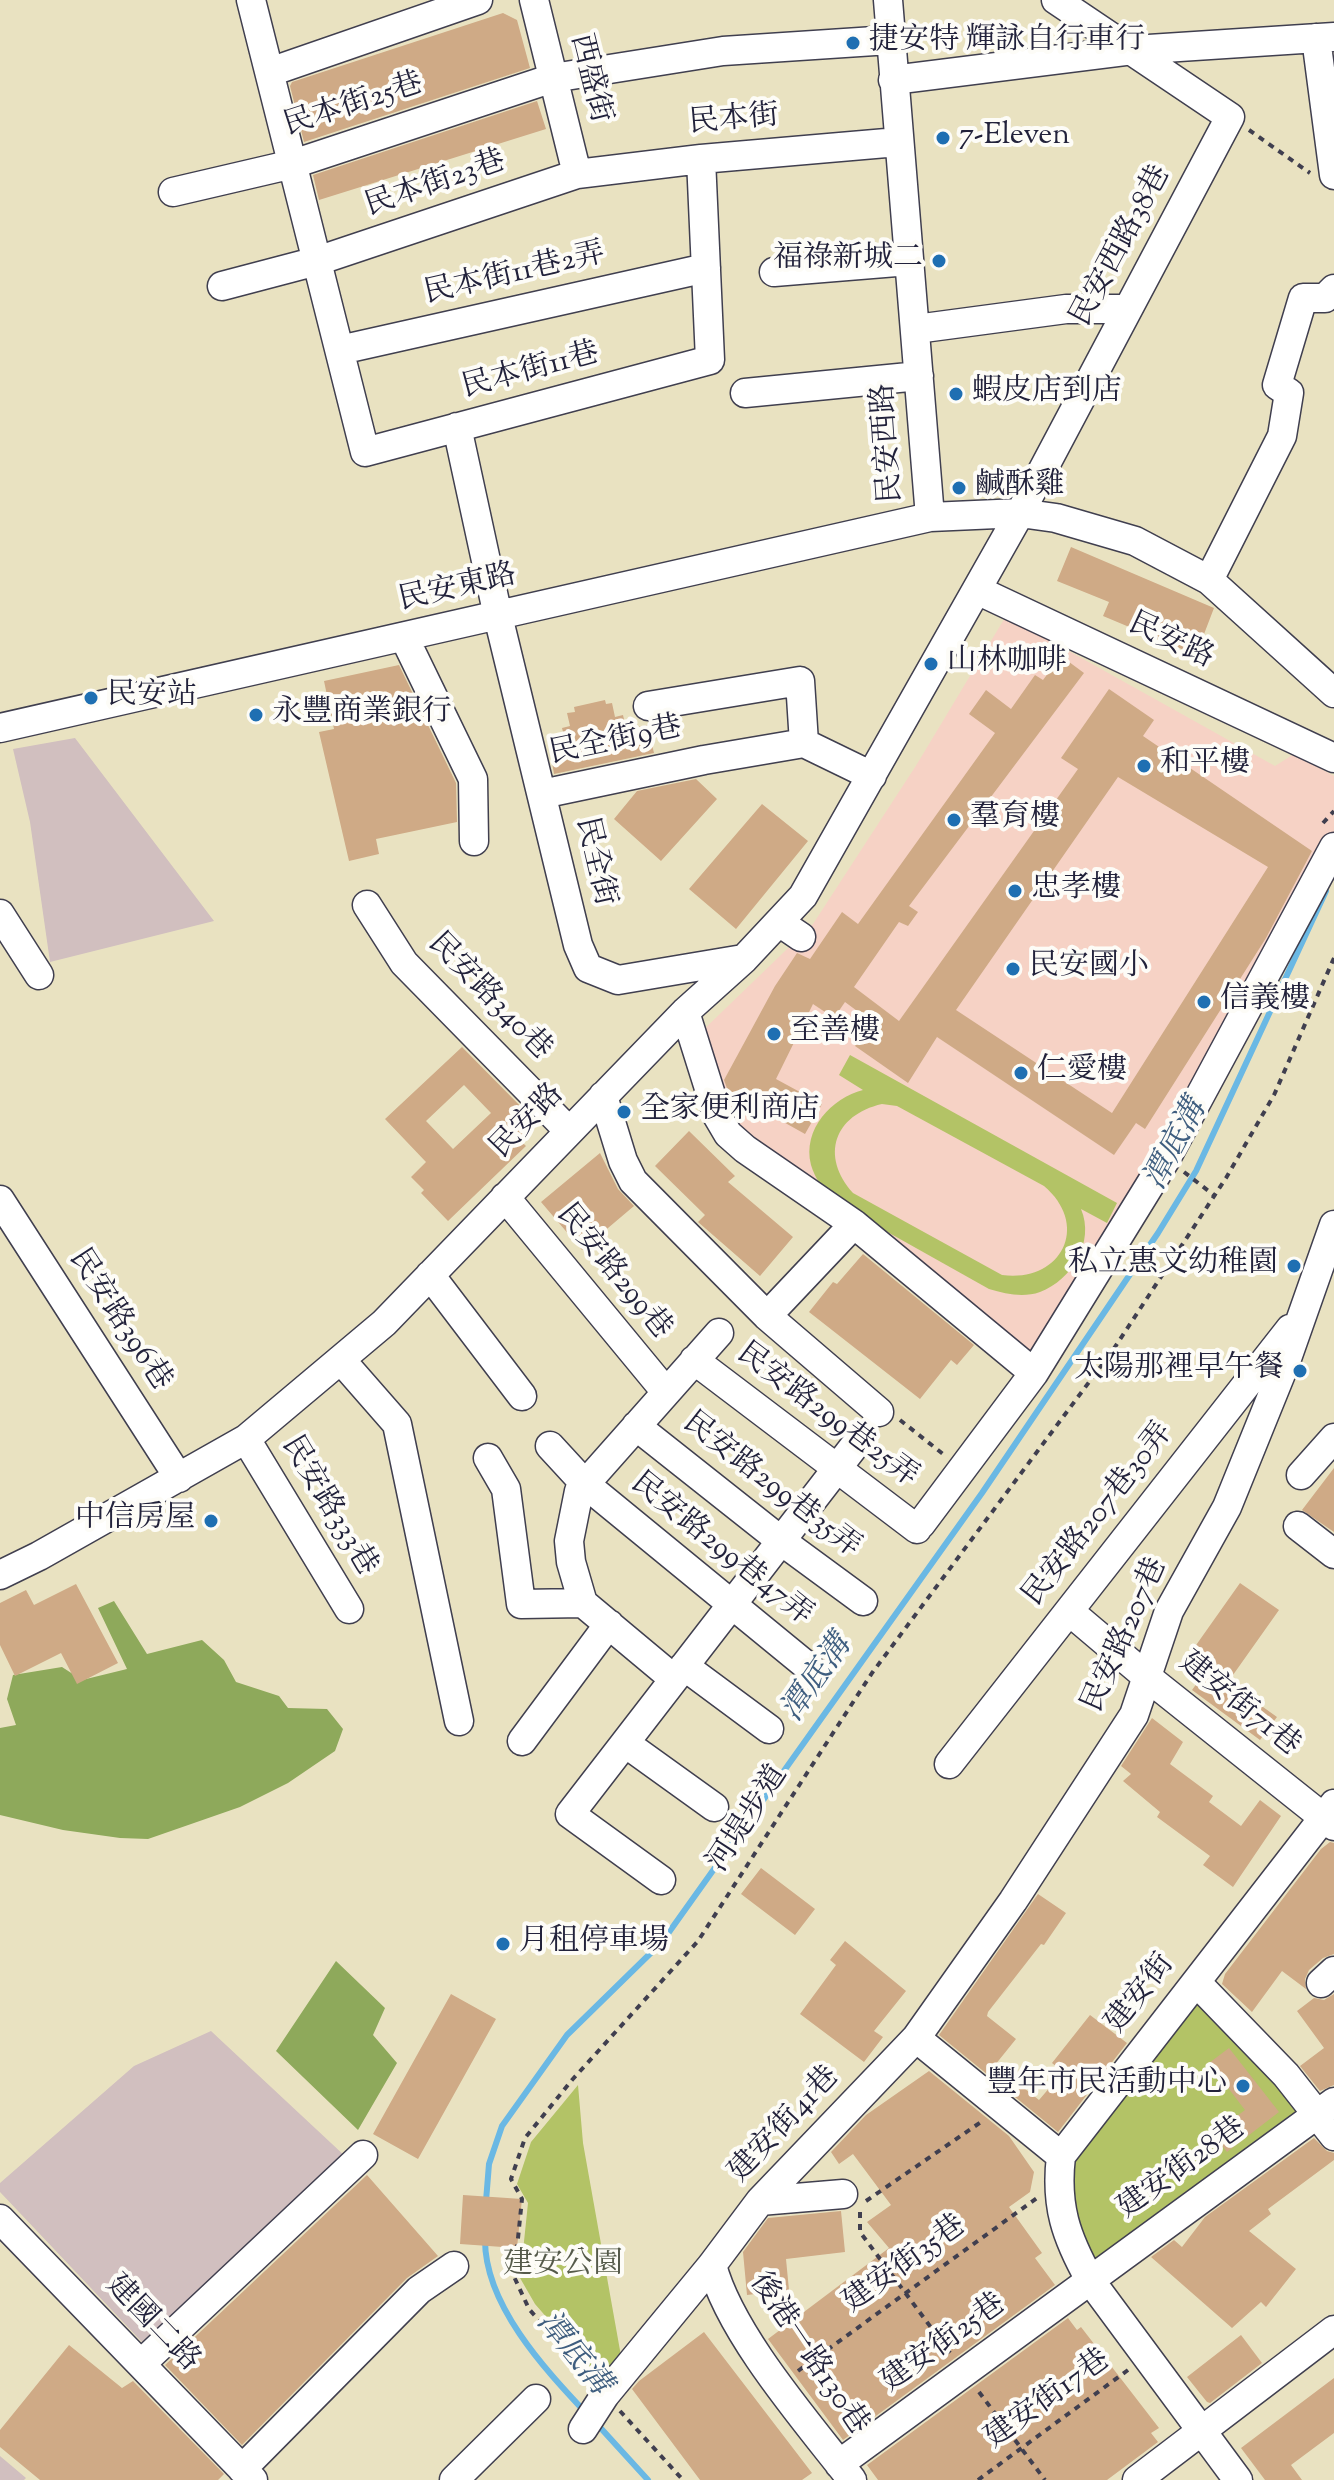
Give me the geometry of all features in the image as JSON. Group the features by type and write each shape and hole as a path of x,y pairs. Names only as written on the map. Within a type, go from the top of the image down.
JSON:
{"street":[{"path":"251,0 317,261"},
{"path":"270,72 478,0"},
{"name":"西盛街","path":"534,0 577,174"},
{"name":"民安西路","path":"888,0 930,517 1020,513 1056,518 1135,541 1209,580 1334,693"},
{"path":"1056,0 1086,8 1133,50 1230,117"},
{"path":"1062,59 1086,8"},
{"path":"893,80 1133,50 1325,37 1334,174"},
{"name":"民本街25巷","path":"173,192 293,164 553,78 723,51 890,40"},
{"name":"民安西路38巷","path":"1020,513 1230,117"},
{"name":"民本街","path":"577,174 701,159 898,142"},
{"name":"民本街11巷","path":"317,261 365,452 710,360 701,159"},
{"name":"民本街23巷","path":"222,286 317,261 577,174"},
{"path":"774,272 909,261"},
{"name":"民本街11巷2弄","path":"340,350 706,268"},
{"path":"1209,580 1282,436 1289,393 1277,385 1303,298 1325,298 1334,289"},
{"path":"916,329 1066,309 1128,309"},
{"path":"745,393 919,376"},
{"name":"民全街","path":"457,427 498,616 578,945 588,968 618,980 744,959"},
{"name":"民安路","path":"0,1575 246,1439 384,1323 685,1012 744,959 790,930 803,896 1020,513"},
{"name":"民安東路","path":"0,728 930,517"},
{"name":"民安路","path":"977,590 1334,758"},
{"path":"404,637 473,779 474,841"},
{"path":"648,706 800,681 804,743 872,776"},
{"name":"民全街9巷","path":"542,794 704,760 804,743"},
{"path":"962,1469 1034,1373 1166,1159 1329,835"},
{"name":"民安路340巷","path":"367,905 404,963 569,1131"},
{"path":"0,914 39,975"},
{"path":"685,1012 718,1117 728,1134 854,1224 1034,1373"},
{"path":"603,1096 623,1161 633,1181 767,1316 879,1412"},
{"name":"民安路299巷","path":"505,1197 666,1392"},
{"name":"民安路396巷","path":"0,1200 179,1478"},
{"path":"767,1316 854,1224"},
{"name":"民安路207巷","path":"916,2038 1013,1901 1134,1715 1169,1611 1227,1507 1334,1225"},
{"path":"430,1275 522,1396"},
{"path":"1308,1300 1334,1308"},
{"name":"民安路207巷30弄","path":"949,1764 1308,1300"},
{"name":"民安路299巷","path":"583,1603 571,1562 569,1541 579,1491 719,1333"},
{"path":"341,1360 397,1424 459,1721"},
{"name":"民安路299巷25弄","path":"694,1360 919,1526 962,1469"},
{"name":"民安路299巷35弄","path":"636,1426 863,1601"},
{"path":"661,1880 570,1814 862,1436"},
{"path":"1301,1475 1334,1438"},
{"name":"民安路333巷","path":"246,1439 349,1609"},
{"name":"民安路299巷47弄","path":"550,1446 585,1484 812,1670"},
{"path":"488,1458 506,1489 521,1604 583,1603 679,1672 769,1729"},
{"path":"1298,1526 1334,1554"},
{"name":"建安街71巷","path":"1069,1611 1147,1677 1330,1816"},
{"path":"522,1741 609,1624"},
{"path":"625,1743 714,1807"},
{"name":"建安街","path":"1059,2170 1196,1982 1330,1816"},
{"path":"1196,1982 1328,2118"},
{"path":"916,2038 1002,2108 1059,2170 1066,2230 1090,2280 1238,2480"},
{"name":"建安街41巷","path":"583,2429 605,2395 712,2265 760,2201 916,2038"},
{"name":"建安街28巷","path":"1090,2280 1328,2118"},
{"path":"142,2363 363,2155"},
{"path":"760,2201 843,2194"},
{"name":"建國二路","path":"0,2219 247,2474"},
{"name":"後港一路130巷","path":"712,2265 719,2292 779,2384 846,2472"},
{"path":"247,2474 419,2290 454,2266"},
{"name":"建安街25巷","path":"846,2472 964,2373 1090,2280"},
{"path":"1137,2480 1334,2330"},
{"path":"454,2480 536,2399"}],"path":[{"path":"1230,117 1311,173 1334,174"},
{"path":"1329,835 1334,811"},
{"name":"河堤步道","path":"683,2480 529,2309 510,2268 517,2248 522,2199 511,2179 525,2138 572,2080 698,1941 872,1673 1113,1350 1215,1196 1274,1095 1334,958"},
{"path":"1182,1171 1215,1196"},
{"path":"879,1412 886,1408 962,1469"},
{"path":"1002,2108 868,2198 859,2213 860,2232 1045,2480"},
{"name":"建安街35巷","path":"779,2384 905,2293 1059,2170"},
{"name":"建安街17巷","path":"978,2480 1146,2357"}],"shaded area":[{"name":"民安國小","path":"1006,616 1275,766 1294,754 1334,776 1334,833 1160,1143 1032,1357 732,1120 698,1035 813,924 917,764"},
{"path":"75,738 214,921 50,962 30,822 13,749"},
{"path":"211,2031 346,2157 142,2342 0,2192 0,2183 134,2066"},
{"path":"0,2456 26,2478 0,2480"}],"green space":[{"path":"850,1055 1117,1203 1107,1223 1081,1209 1085,1222 1083,1247 1071,1269 1052,1286 1027,1295 989,1289 834,1202 820,1184 809,1152 815,1128 841,1100 863,1090 839,1075","holes":["882,1104 897,1106 1044,1186 1058,1202 1066,1218 1067,1234 1063,1248 1054,1261 1040,1270 1023,1275 1002,1275 853,1193 837,1165 835,1151 843,1127 866,1109"]},
{"path":"114,1601 147,1654 202,1640 224,1660 236,1682 279,1696 288,1708 327,1709 343,1729 335,1751 288,1783 240,1807 148,1839 63,1830 0,1815 0,1728 16,1725 7,1699 13,1675 62,1667 82,1680 127,1669 98,1608"},
{"path":"336,1961 385,2008 373,2035 397,2063 358,2130 276,2051"},
{"path":"1198,1999 1300,2113 1090,2270 1074,2233 1071,2162"},
{"name":"建安公園","path":"578,2085 583,2143 621,2356 603,2382 535,2304 516,2271 523,2251 528,2203 517,2184 531,2142"}],"building":[{"path":"503,13 517,20 530,68 304,142 290,86 292,82"},
{"path":"537,101 546,129 319,200 313,175"},
{"path":"1071,547 1214,608 1196,655 1103,616 1109,602 1057,581"},
{"path":"1061,656 1084,673 909,906 918,912 908,926 899,922 854,987 899,1021 1078,769 1061,758 1109,689 1154,720 1143,736 1312,851 1266,938 1145,1129 1136,1123 1114,1155 937,1037 908,1083 855,1046 872,1022 845,1002 834,1018 813,1004 776,1079 822,1104 805,1134 728,1091 724,1080 775,986 797,953 810,959 842,912 858,924 995,733 969,714 986,690 1011,709 1035,675 1043,680","holes":["1118,777 1268,867 1112,1113 956,1010"]},
{"path":"399,665 456,783 457,822 376,839 379,854 349,861 319,732 334,729 324,681"},
{"path":"605,700 606,704 612,703 615,717 623,715 625,724 632,722 633,728 647,725 654,753 554,774 548,740 564,736 562,728 570,726 567,713 575,712 574,707"},
{"path":"696,779 717,799 661,861 614,819 637,791"},
{"path":"762,804 808,841 736,929 689,889"},
{"path":"462,1047 537,1123 519,1139 526,1146 448,1221 421,1193 424,1190 411,1177 426,1162 385,1119","holes":["464,1085 491,1113 453,1149 426,1121"]},
{"path":"689,1131 735,1176 728,1182 793,1237 760,1276 698,1222 705,1215 655,1166"},
{"path":"600,1153 618,1189 634,1206 582,1250 541,1202"},
{"path":"863,1254 974,1345 957,1365 951,1360 920,1399 809,1312 833,1282 837,1284"},
{"path":"1334,1468 1334,1532 1302,1510"},
{"path":"1240,1583 1279,1610 1228,1682 1277,1717 1260,1740 1192,1690 1213,1661 1194,1648"},
{"path":"76,1584 118,1663 77,1684 61,1653 15,1676 0,1645 0,1603 26,1590 34,1605"},
{"path":"1152,1718 1183,1742 1170,1764 1213,1796 1209,1802 1241,1826 1260,1800 1281,1816 1233,1887 1203,1865 1210,1856 1157,1817 1160,1812 1123,1781 1131,1774 1121,1766"},
{"path":"1330,1842 1334,1843 1334,1954 1323,1958 1309,1970 1305,1979 1306,1989 1282,1971 1252,2012 1222,1984 1225,1974 1321,1849"},
{"path":"761,1868 815,1909 795,1935 741,1894"},
{"path":"1038,1894 1066,1913 1044,1945 1041,1944 988,2012 987,2016 1016,2039 995,2065 1039,2100 1063,2072 1052,2063 1090,2015 1127,2043 1058,2132 939,2035"},
{"path":"845,1941 906,1991 874,2031 883,2037 864,2062 800,2014 836,1965 830,1960"},
{"path":"451,1994 496,2019 418,2159 373,2134"},
{"path":"1334,1994 1334,2085 1320,2091 1300,2066 1324,2048 1297,2011 1314,1998 1324,2000"},
{"name":"豐年市民活動中心","path":"1229,2048 1279,2112 1227,2152 1213,2134 1245,2110 1209,2063"},
{"path":"929,2071 1009,2136 1034,2172 1030,2192 1009,2207 1042,2253 1035,2258 1055,2285 843,2440 768,2339 889,2248 867,2222 891,2205 853,2154 839,2164 831,2152 866,2115"},
{"path":"1314,2138 1327,2151 1334,2153 1334,2160 1268,2209 1271,2214 1249,2231 1296,2269 1266,2307 1261,2302 1232,2328 1151,2257 1174,2240 1182,2247 1205,2217"},
{"path":"367,2175 438,2256 407,2278 242,2445 165,2365"},
{"path":"463,2195 522,2199 517,2248 460,2244"},
{"path":"841,2211 845,2252 786,2259 789,2290 747,2295 743,2252 768,2218"},
{"path":"1068,2318 1077,2330 1081,2327 1159,2428 1151,2433 1158,2442 1107,2480 878,2480 867,2465"},
{"path":"704,2332 812,2473 802,2480 700,2480 632,2389"},
{"path":"1241,2335 1262,2363 1210,2403 1207,2402 1187,2377"},
{"path":"69,2345 122,2388 133,2381 224,2474 218,2480 40,2480 0,2447 0,2430"},
{"path":"1334,2378 1334,2433 1291,2465 1302,2480 1265,2480 1241,2448"}],"waterway":[{"name":"潭底溝","path":"486,2201 489,2164 502,2126 567,2035 662,1942 982,1493 1158,1233 1196,1171 1326,891"},
{"name":"潭底溝","path":"485,2240 495,2288 506,2311 536,2356 586,2413"},
{"name":"潭底溝","path":"597,2424 648,2480"}],"place":[{"name":"捷安特 輝詠自行車行","path":"853,43"},
{"name":"7-Eleven","path":"943,138"},
{"name":"福祿新城二","path":"939,261"},
{"name":"蝦皮店到店","path":"956,394"},
{"name":"鹹酥雞","path":"959,488"},
{"name":"山林咖啡","path":"931,664"},
{"name":"民安站","path":"91,698"},
{"name":"永豐商業銀行","path":"256,715"},
{"name":"和平樓","path":"1144,766"},
{"name":"羣育樓","path":"954,820"},
{"name":"忠孝樓","path":"1015,891"},
{"name":"民安國小","path":"1013,969"},
{"name":"信義樓","path":"1204,1002"},
{"name":"至善樓","path":"774,1034"},
{"name":"仁愛樓","path":"1021,1073"},
{"name":"全家便利商店","path":"624,1112"},
{"name":"私立惠文幼稚園","path":"1294,1266"},
{"name":"太陽那裡早午餐","path":"1300,1371"},
{"name":"中信房屋","path":"211,1521"},
{"name":"月租停車場","path":"503,1944"},
{"name":"豐年市民活動中心","path":"1243,2086"}]}
